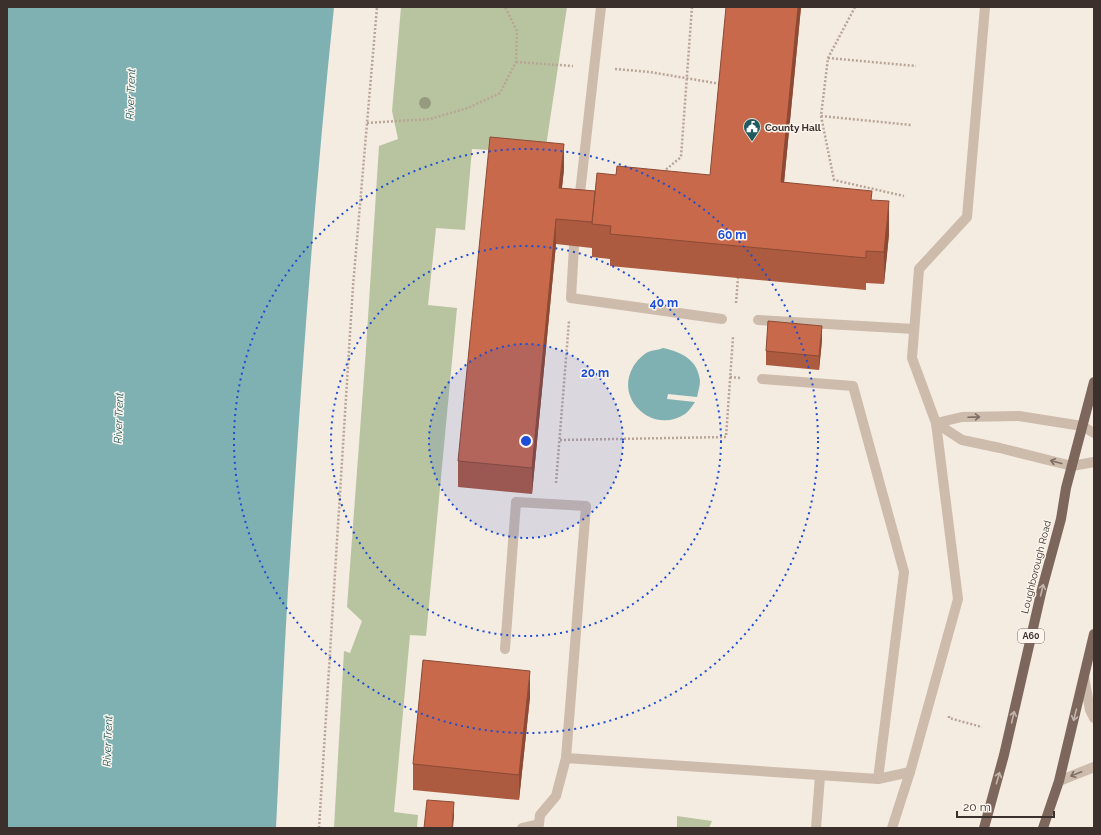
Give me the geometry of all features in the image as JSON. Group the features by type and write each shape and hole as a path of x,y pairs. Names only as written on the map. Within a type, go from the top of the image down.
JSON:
{"main road":[{"name":"Loughborough Road","path":"984,828 1004,755 1042,589 1061,519 1066,488 1094,382"},
{"path":"1043,828 1059,781 1084,677 1091,656 1094,634"}],"street":[{"path":"577,215 601,7"},
{"path":"892,828 910,772 958,599 936,423 912,358 919,269 968,217 985,7"},
{"path":"574,246 571,298 722,319"},
{"path":"758,320 914,329"},
{"path":"762,379 853,386 904,572 878,779"},
{"path":"936,423 962,418 1020,416 1082,426 1094,433"},
{"path":"936,423 962,440 1072,466 1094,462"},
{"path":"505,649 516,502 586,506 566,758 556,796 540,815 539,826 522,828"},
{"path":"1084,677 1090,710 1094,718"},
{"path":"566,758 878,779 910,772"},
{"path":"1059,781 1094,767"},
{"path":"816,828 820,776"}],"path":[{"path":"319,828 353,286 378,7"},
{"path":"367,123 430,119 468,108 500,93 516,62 517,30 505,7"},
{"path":"659,175 681,157 692,7"},
{"path":"854,7 828,58 821,116 834,180 904,196"},
{"path":"828,58 916,66"},
{"path":"516,62 650,72 722,84"},
{"path":"821,116 911,125"},
{"path":"736,309 738,278"},
{"path":"554,504 571,298"},
{"path":"560,440 726,437 734,331"},
{"path":"951,710 949,718 982,727"}],"green space":[{"path":"401,7 567,7 545,153 472,149 465,230 436,228 428,305 457,308 426,636 410,635 394,812 418,815 417,828 334,828 344,651 350,653 362,621 347,607 379,146 398,139 392,111"},
{"path":"677,816 712,821 709,828 677,828"}],"water":[{"name":"River Trent","path":"7,7 334,7 310,266 287,602 276,828 7,828"},
{"path":"663,348 677,352 688,358 696,368 700,381 697,397 668,394 667,399 695,402 685,414 673,419 661,420 650,417 640,411 633,402 629,391 629,379 633,367 641,357 648,352"}],"building":[{"name":"County Hall","path":"726,7 798,7 781,182 872,191 871,200 889,201 884,252 866,251 866,258 610,234 611,226 592,224 597,173 616,175 617,166 710,175"},
{"path":"490,137 564,144 559,188 595,191 592,222 556,219 532,468 458,461"},
{"path":"768,321 822,326 819,356 766,351"},
{"path":"423,660 530,671 519,775 413,764"},
{"path":"427,800 454,802 452,828 424,828"}],"place":[{"name":"County Hall","path":"752,142"}]}
